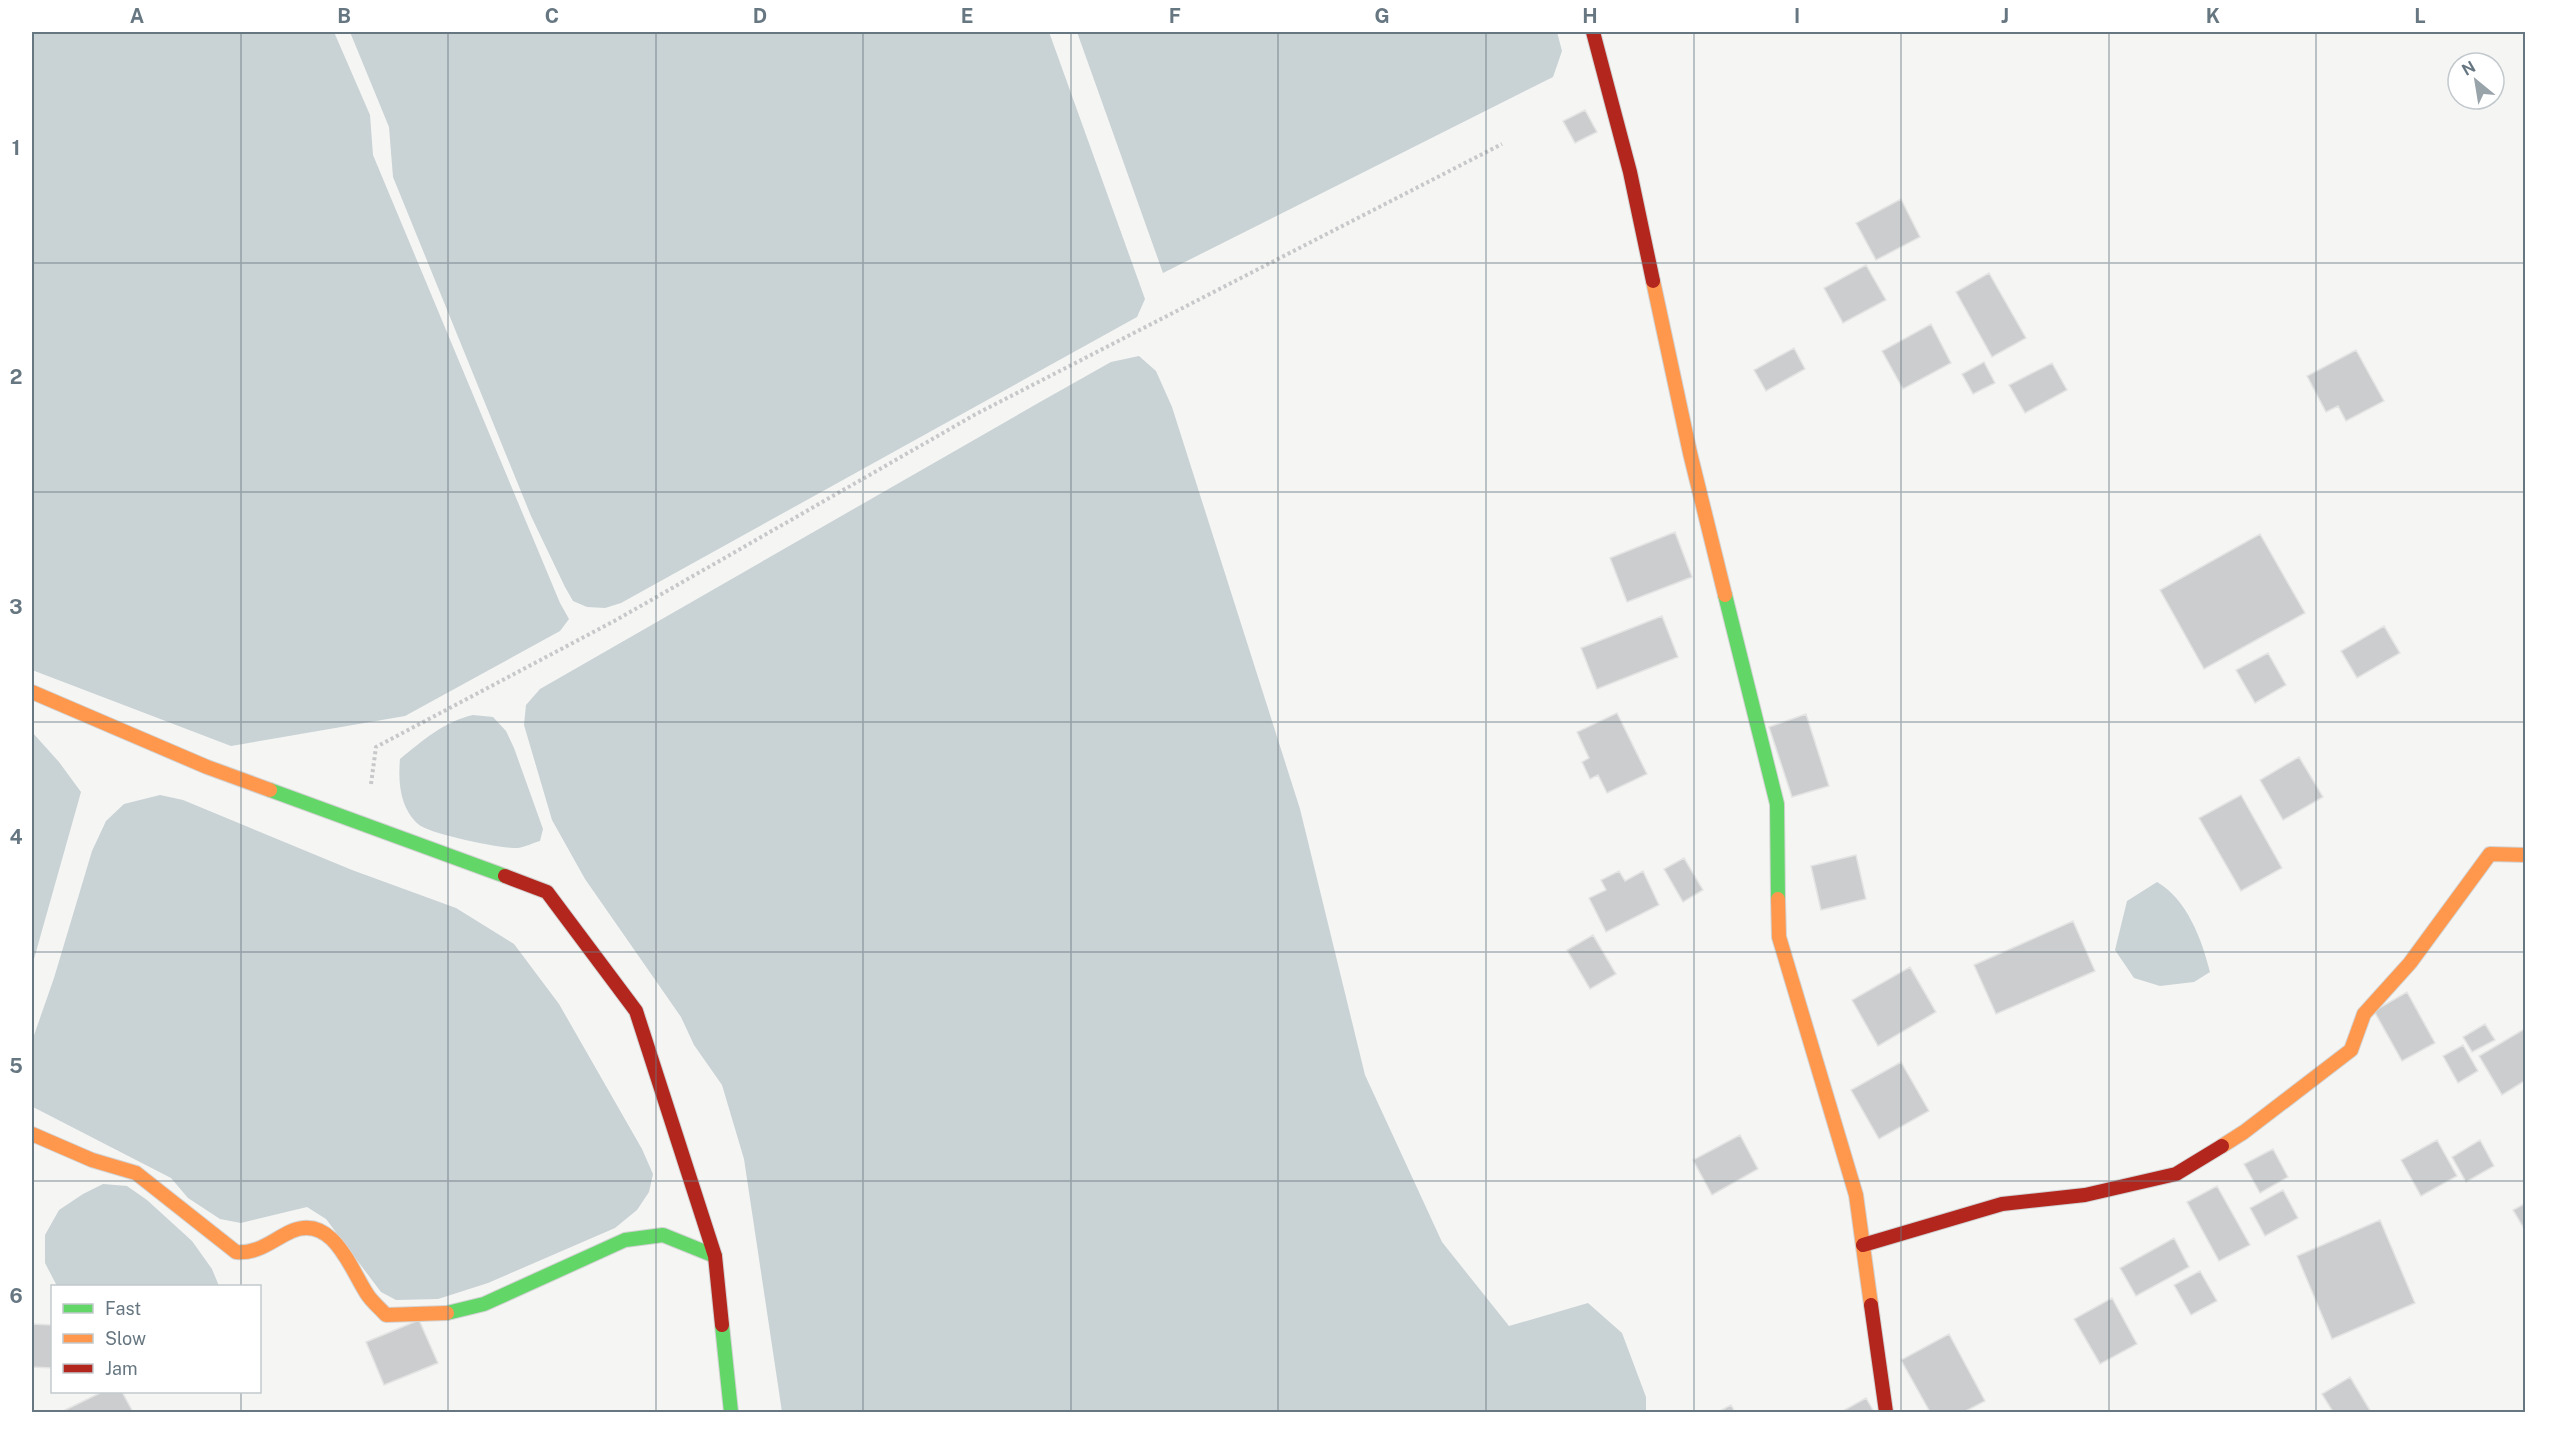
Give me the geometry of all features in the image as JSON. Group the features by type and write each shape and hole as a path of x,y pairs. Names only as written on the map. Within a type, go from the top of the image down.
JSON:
{"street":[{"path":"1593,32 1630,172 1690,453 1777,804 1779,937 1856,1196 1887,1413"},
{"path":"32,692 207,767 547,892 636,1011 715,1256 731,1413"},
{"path":"1863,1245 2002,1204 2085,1195 2176,1174 2244,1132 2351,1050 2364,1014 2410,963 2490,854 2526,855"},
{"path":"32,1134 92,1160 136,1173 236,1252 244,1254 259,1251 300,1228 321,1232 339,1244 368,1297 386,1315 440,1315 484,1304 625,1240 663,1235 715,1256"}],"path":[{"path":"366,824 376,747 618,619 976,414 1502,144"}],"shaded area":[{"path":"32,32 334,32 370,115 373,155 560,603 569,619 560,631 405,716 231,746 32,670"},
{"path":"350,32 1049,32 1145,299 1137,317 621,603 605,608 587,607 573,601 531,516 393,177 389,127"},
{"path":"1077,32 1557,32 1562,51 1553,77 1163,273"},
{"path":"1139,356 1156,371 1172,407 1300,809 1365,1075 1442,1242 1509,1326 1588,1303 1622,1333 1646,1397 1646,1412 782,1412 744,1159 722,1085 694,1045 681,1017 585,879 552,820 524,725 526,705 540,689 1040,402 1111,362"},
{"path":"473,715 493,717 506,731 543,829 540,841 523,847 509,848 466,840 425,828 412,818 407,810 400,785 400,759 443,727"},
{"path":"32,732 59,762 81,792 32,966"},
{"path":"160,795 183,800 352,870 456,908 514,944 559,1004 642,1149 653,1174 649,1192 637,1210 615,1228 488,1283 438,1299 396,1300 381,1292 326,1219 307,1207 241,1223 220,1219 188,1198 171,1178 33,1107 32,1041 54,978 92,851 106,821 124,804"},
{"path":"2157,882 2168,889 2185,910 2203,947 2210,972 2194,982 2160,986 2134,978 2115,950 2127,901"},
{"path":"103,1184 127,1186 147,1200 192,1241 212,1269 219,1285 56,1285 45,1263 45,1235 59,1210"}],"building":[{"path":"1585,110 1597,132 1575,143 1563,121"},
{"path":"1901,199 1920,237 1876,260 1856,223"},
{"path":"1866,265 1886,300 1843,323 1824,288"},
{"path":"1989,273 2026,338 1992,357 1956,292"},
{"path":"1931,324 1951,363 1903,389 1882,351"},
{"path":"1794,348 1805,369 1766,391 1754,370"},
{"path":"2356,350 2384,401 2346,421 2338,406 2326,412 2307,376"},
{"path":"1984,362 1995,383 1973,394 1962,374"},
{"path":"2052,363 2067,390 2025,413 2009,385"},
{"path":"1675,532 1692,577 1627,602 1610,558"},
{"path":"2260,534 2305,613 2204,669 2160,590"},
{"path":"1662,616 1678,657 1597,689 1581,648"},
{"path":"2384,626 2400,653 2357,678 2341,651"},
{"path":"2268,653 2286,685 2255,703 2236,670"},
{"path":"1617,713 1647,774 1607,793 1598,775 1590,779 1582,762 1589,758 1577,732"},
{"path":"1806,714 1829,786 1792,797 1769,727"},
{"path":"2299,757 2323,797 2283,820 2260,780"},
{"path":"2241,795 2282,868 2241,891 2199,818"},
{"path":"1856,855 1866,899 1821,910 1811,866"},
{"path":"1684,858 1703,890 1683,902 1664,869"},
{"path":"1619,871 1625,881 1643,871 1659,905 1606,932 1589,898 1606,890 1601,880"},
{"path":"2073,921 2095,971 1996,1014 1974,965"},
{"path":"1593,935 1616,974 1590,989 1567,950"},
{"path":"1910,967 1936,1012 1878,1046 1852,1000"},
{"path":"2407,992 2435,1043 2402,1061 2374,1011"},
{"path":"2485,1024 2495,1040 2472,1052 2463,1037"},
{"path":"2526,1028 2526,1080 2502,1095 2479,1056"},
{"path":"2463,1045 2478,1071 2458,1083 2443,1056"},
{"path":"1901,1062 1929,1111 1879,1139 1851,1090"},
{"path":"1740,1135 1758,1169 1712,1195 1693,1160"},
{"path":"2437,1140 2457,1176 2421,1196 2401,1160"},
{"path":"2480,1140 2494,1166 2466,1182 2452,1157"},
{"path":"2273,1149 2288,1177 2260,1193 2244,1164"},
{"path":"2217,1186 2250,1245 2219,1261 2187,1202"},
{"path":"2283,1190 2298,1218 2265,1236 2250,1208"},
{"path":"2526,1203 2526,1232 2513,1210"},
{"path":"2380,1220 2415,1303 2332,1339 2297,1256"},
{"path":"2174,1238 2189,1267 2136,1296 2120,1268"},
{"path":"2200,1271 2217,1301 2191,1315 2174,1285"},
{"path":"2112,1298 2137,1344 2100,1364 2074,1319"},
{"path":"419,1320 438,1363 384,1385 366,1342"},
{"path":"32,1324 51,1325 51,1368 32,1367"},
{"path":"1949,1334 1985,1401 1964,1412 1930,1412 1901,1360"},
{"path":"2350,1377 2371,1412 2333,1412 2322,1394"},
{"path":"100,1393 123,1393 133,1412 61,1412"},
{"path":"1866,1398 1874,1412 1841,1412"},
{"path":"1731,1405 1735,1412 1718,1412"}],"traffic: fast":[{"path":"1725,595 1777,804 1778,899"},
{"path":"270,790 505,876"},
{"path":"447,1313 484,1304 625,1240 663,1235 715,1256"},
{"path":"722,1325 731,1412"}],"traffic: slow":[{"path":"1653,281 1690,453 1725,595"},
{"path":"32,692 207,767 270,790"},
{"path":"2222,1146 2244,1132 2351,1050 2364,1014 2410,963 2490,854 2526,855"},
{"path":"1778,899 1779,937 1856,1195 1871,1305"},
{"path":"32,1134 92,1160 136,1173 236,1252 259,1249 292,1231 306,1228 319,1230 339,1247 369,1297 386,1315 447,1313"}],"traffic: jam":[{"path":"1593,32 1630,172 1653,281"},
{"path":"505,876 547,892 636,1011 715,1256 722,1325"},
{"path":"1863,1245 2002,1204 2085,1195 2176,1174 2222,1146"},
{"path":"1871,1305 1886,1412"}]}
